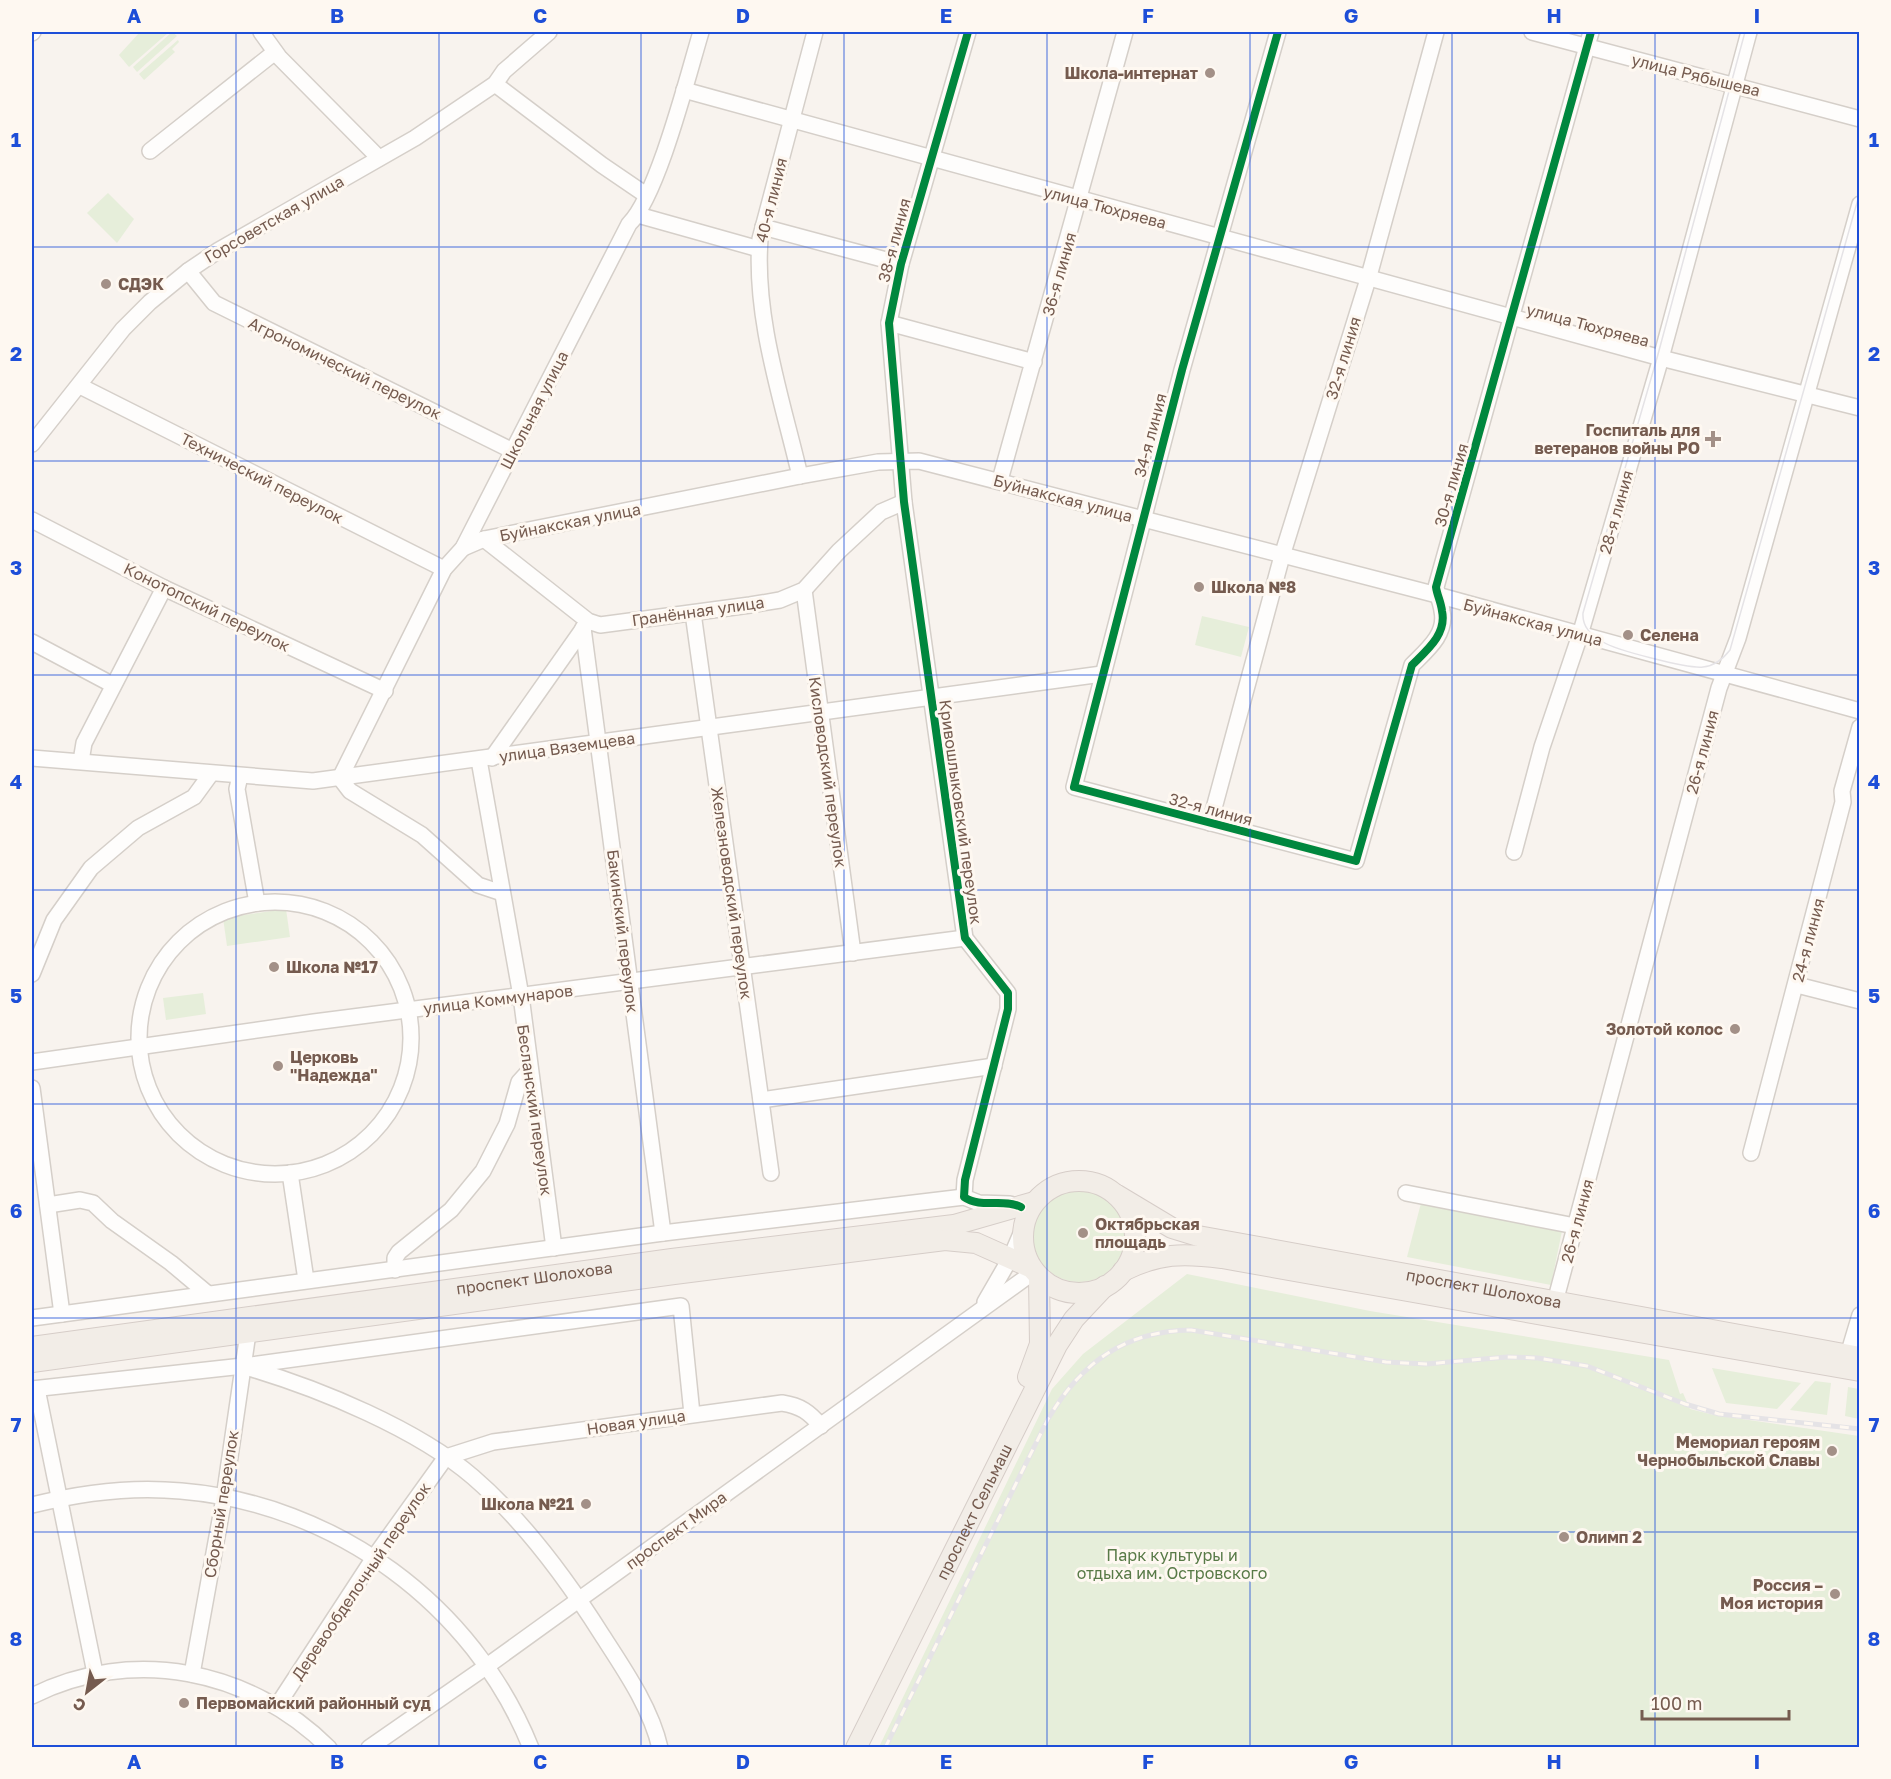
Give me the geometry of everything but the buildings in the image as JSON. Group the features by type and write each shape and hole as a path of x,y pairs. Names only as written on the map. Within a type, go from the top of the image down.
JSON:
{"main road":[{"path":"1078,1180 1102,1186 1117,1195 1131,1215 1135,1234 1131,1258 1123,1271 1105,1286 1087,1292 1070,1292 1057,1288 1036,1272 1024,1249 1023,1229 1028,1204 1056,1185 1078,1180"},
{"name":"проспект Шолохова","path":"1117,1195 1172,1228 1198,1236 1856,1361"},
{"name":"проспект Шолохова","path":"32,1347 672,1259 956,1224 1028,1204"},
{"name":"проспект Шолохова","path":"32,1362 674,1274 945,1240 976,1243 1011,1257 1036,1272"},
{"name":"проспект Шолохова","path":"1123,1271 1151,1258 1192,1254 1856,1361"},
{"name":"проспект Сельмаш","path":"847,1748 1037,1356 1041,1330 1036,1272"},
{"name":"проспект Сельмаш","path":"856,1748 1057,1345 1074,1319 1105,1286"}],"street":[{"path":"261,32 275,52 379,158"},
{"name":"Горсоветская улица","path":"32,444 123,329 150,302 219,250 379,158 495,84 504,71 549,32"},
{"name":"Школьная улица","path":"340,778 444,569 463,548 629,224 638,215 684,90 701,32"},
{"name":"40-я линия","path":"800,476 759,296 759,249 815,32"},
{"name":"38-я линия","path":"900,461 889,323 901,264 968,32"},
{"name":"36-я линия","path":"1000,480 1080,201 1125,32"},
{"name":"34-я линия","path":"1135,804 1074,787 1142,519 1278,32"},
{"name":"32-я линия","path":"1210,823 1282,556 1369,276 1436,32"},
{"name":"улица Рябышева","path":"1532,32 1860,119"},
{"name":"30-я линия","path":"1279,842 1356,861 1412,665 1435,641 1441,630 1442,610 1436,587 1513,318 1591,32"},
{"name":"28-я линия","path":"1514,852 1542,747 1580,635 1661,358 1749,32"},
{"path":"150,151 275,52"},
{"path":"495,84 602,165 646,195"},
{"name":"улица Тюхряева","path":"684,90 1080,201 1369,276 1661,358 1860,408"},
{"name":"26-я линия","path":"1555,1302 1719,688 1726,674 1860,204"},
{"path":"638,215 759,249"},
{"path":"763,227 901,264"},
{"name":"Агрономический переулок","path":"188,272 214,303 513,451"},
{"path":"889,323 1034,362"},
{"name":"Технический переулок","path":"80,386 444,569"},
{"name":"Буйнакская улица","path":"463,548 484,539 800,476 878,462 919,460 1437,595 1860,711"},
{"name":"Кривошлыковский переулок","path":"900,461 965,938 1008,993 1008,1009 956,1224"},
{"path":"804,591 839,551 881,512 904,501"},
{"name":"Конотопский переулок","path":"32,520 164,588 385,691"},
{"path":"484,539 586,625 485,759"},
{"path":"81,761 84,743 164,588"},
{"name":"Гранённая улица","path":"586,625 780,600 804,591"},
{"name":"Кисловодский переулок","path":"804,591 853,953"},
{"name":"Железноводский переулок","path":"693,613 771,1173"},
{"name":"Бакинский переулок","path":"586,625 629,982 663,1233"},
{"path":"32,642 113,685"},
{"name":"улица Вяземцева","path":"32,758 313,781 1102,674"},
{"name":"24-я линия","path":"1751,1153 1822,889 1843,802 1842,792 1860,727"},
{"name":"Бесланский переулок","path":"485,759 502,893 520,996 554,1248"},
{"path":"32,974 54,920 91,868 138,828 194,798 210,774"},
{"path":"240,776 237,789 256,903"},
{"path":"340,778 350,791 422,835 478,885 502,893"},
{"name":"32-я линия","path":"1135,804 1279,842"},
{"path":"256,903 302,904 329,913 353,926 389,963 402,990 408,1011 411,1032 408,1065 391,1109 377,1128 357,1146 333,1161 290,1173 264,1173 239,1169 208,1156 188,1143 169,1123 152,1097 144,1074 139,1046 139,1022 146,992 159,965 182,938 207,920 235,908 256,903"},
{"name":"улица Коммунаров","path":"32,1062 965,938"},
{"path":"1797,985 1860,1000"},
{"path":"761,1100 994,1066"},
{"path":"394,1270 395,1258 399,1252 451,1210 483,1171 507,1124 519,1082 529,1071"},
{"path":"32,1088 62,1314"},
{"path":"290,1173 306,1280"},
{"path":"1406,1193 1575,1226"},
{"path":"32,1318 663,1233 961,1198 979,1203 1028,1204"},
{"path":"48,1205 80,1200 93,1203 112,1221 171,1263 208,1294"},
{"name":"проспект Мира","path":"980,1309 1011,1257 1023,1229"},
{"name":"проспект Мира","path":"369,1748 487,1666 980,1309 1036,1272"},
{"path":"95,1673 60,1498 34,1389 243,1366 681,1306 692,1414"},
{"path":"1856,1361 1860,1316"},
{"name":"Сборный переулок","path":"192,1674 224,1498 248,1333"},
{"path":"243,1366 288,1379 339,1401 446,1457 472,1477 512,1515 579,1599 623,1668 660,1748"},
{"name":"Новая улица","path":"446,1457 493,1442 782,1402 796,1405 809,1412 821,1426"},
{"name":"Деревообделочный переулок","path":"277,1706 375,1557 446,1457"},
{"path":"32,1505 60,1498 143,1489 182,1491 224,1498 295,1518 375,1557 415,1587 458,1628 487,1666 531,1748"},
{"path":"32,1696 63,1682 95,1673 153,1669 192,1674 241,1688 277,1706 301,1723 329,1748"}],"green space":[{"path":"140,32 169,32 129,67 119,55"},
{"path":"172,32 177,36 137,72 133,67"},
{"path":"178,40 179,42 172,49 175,52 144,80 139,74"},
{"path":"108,193 134,219 117,243 87,213"},
{"path":"1202,616 1249,627 1241,657 1195,645"},
{"path":"286,909 290,937 227,946 223,918"},
{"path":"203,993 206,1014 166,1020 163,998"},
{"path":"1079,1190 1096,1194 1111,1204 1121,1219 1125,1236 1121,1253 1111,1268 1096,1278 1079,1282 1062,1278 1047,1268 1037,1253 1033,1236 1037,1219 1047,1204 1062,1194"},
{"path":"1421,1203 1562,1231 1551,1285 1407,1257"},
{"name":"Парк культуры и отдыха им. Островского","path":"1187,1274 1370,1311 1669,1360 1680,1394 1683,1393 1690,1409 1714,1415 1859,1436 1859,1747 879,1747 1052,1389 1083,1354"},
{"path":"1712,1368 1801,1383 1777,1409 1726,1403"},
{"path":"1815,1381 1831,1383 1827,1415 1790,1410"},
{"path":"1848,1387 1859,1389 1859,1419 1845,1416"}],"tram line":[{"path":"1745,32 1657,358 1583,613 1588,630 1603,642 1636,654 1695,667 1715,664 1730,650 1860,192"}],"railway":[{"path":"885,1748 1048,1419 1061,1399 1090,1366 1125,1344 1145,1336 1191,1330 1386,1362 1426,1364 1507,1357 1538,1358 1587,1366 1685,1404 1719,1414 1860,1429"}],"cycle path":[{"path":"968,32 901,264 889,323 904,502 965,938 1008,993 1008,1009 965,1180 964,1197 971,1201 1007,1203 1021,1207"},
{"path":"1278,32 1182,370 1074,787 1356,861 1412,665 1434,641 1442,627 1442,611 1436,587 1591,32"}],"place":[{"name":"Школа-интернат","path":"1210,73"},
{"name":"СДЭК","path":"106,284"},
{"name":"Госпиталь для ветеранов войны РО","path":"1713,439"},
{"name":"Школа №8","path":"1199,587"},
{"name":"Селена","path":"1628,635"},
{"name":"Школа №17","path":"274,967"},
{"name":"Золотой колос","path":"1735,1029"},
{"name":"Церковь \"Надежда\"","path":"278,1066"},
{"name":"Октябрьская площадь","path":"1083,1233"},
{"name":"Мемориал героям Чернобыльской Славы","path":"1832,1451"},
{"name":"Школа №21","path":"586,1504"},
{"name":"Олимп 2","path":"1564,1537"},
{"name":"Россия – Моя история","path":"1835,1594"},
{"name":"Первомайский районный суд","path":"184,1703"}]}
